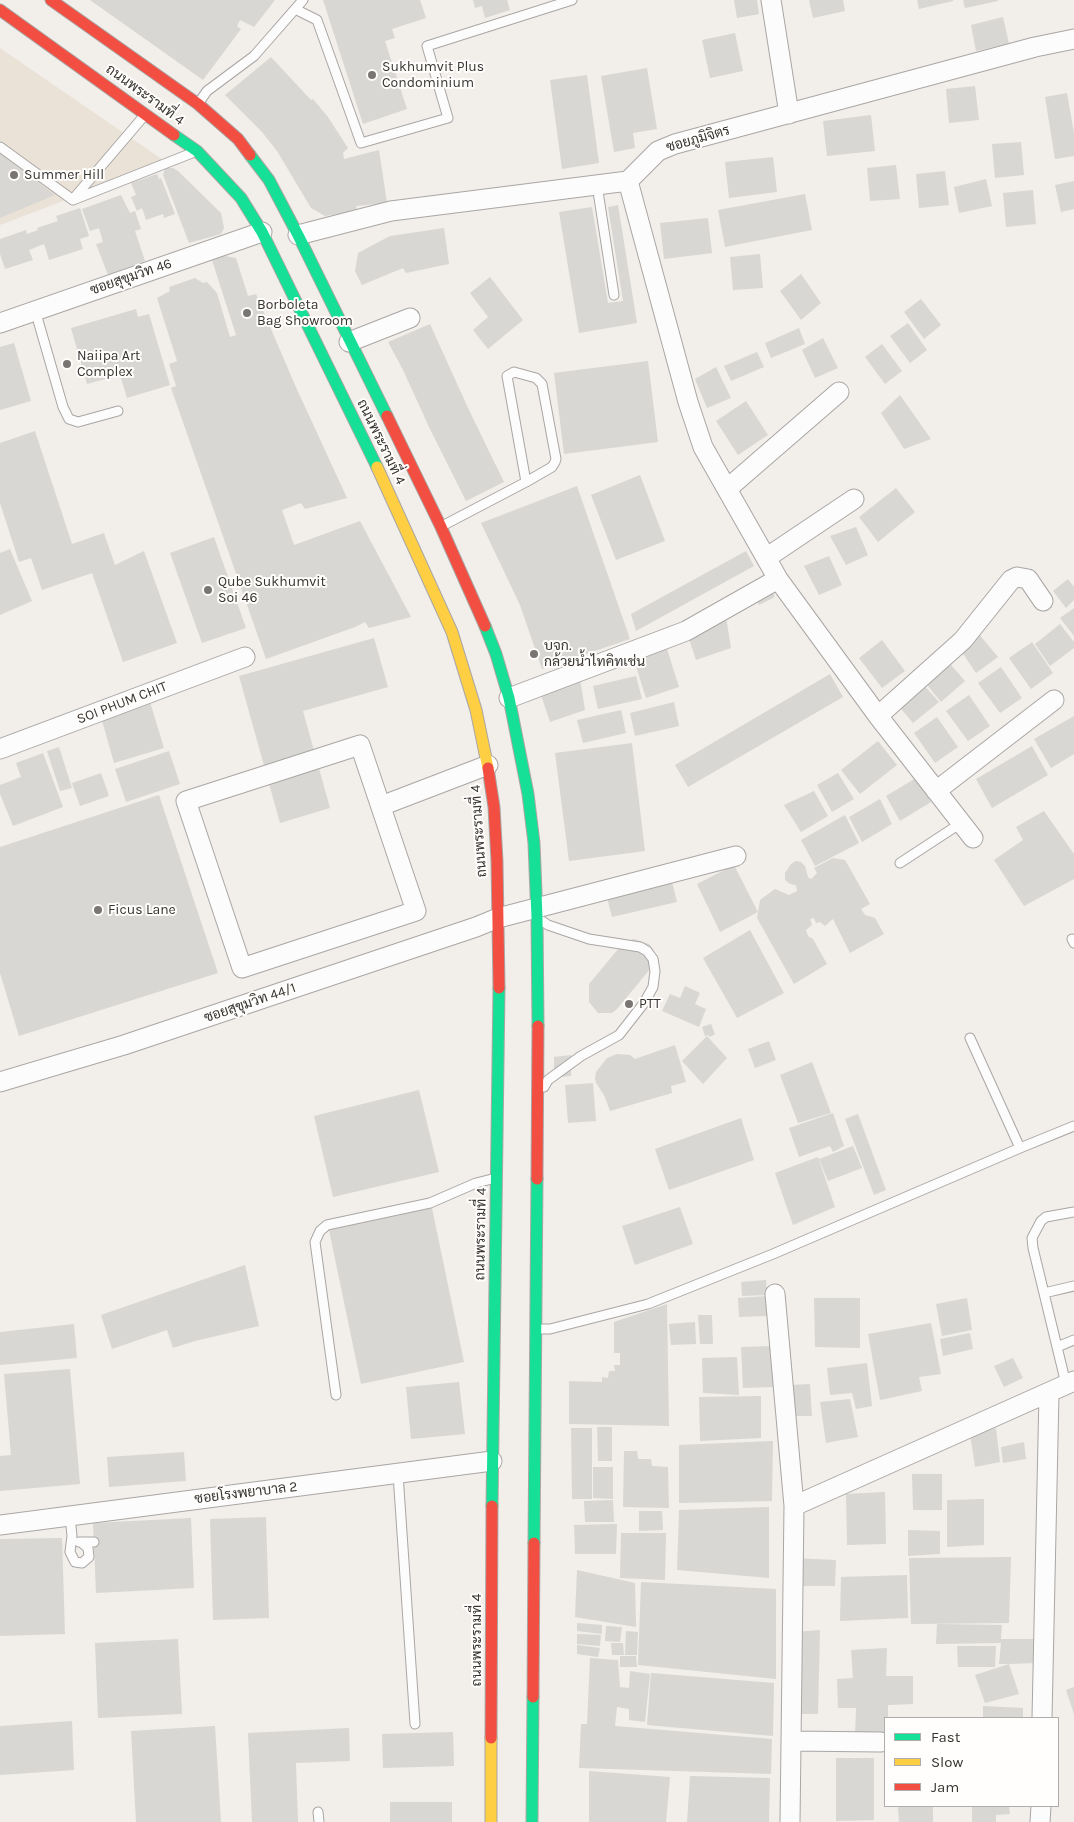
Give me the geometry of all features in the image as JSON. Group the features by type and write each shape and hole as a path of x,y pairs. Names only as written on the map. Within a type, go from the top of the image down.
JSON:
{"main road":[{"name":"ถนนพระรามที่ 4","path":"51,0 238,139 269,180 298,235 441,527 481,614 510,698 528,794 534,843 537,913 538,1096 534,1329 532,1822"},
{"name":"ถนนพระรามที่ 4","path":"0,10 146,114 178,131 241,198 262,232 390,494 452,632 476,710 488,766 494,807 498,918 497,1178 492,1461 491,1822"}],"street":[{"path":"772,0 789,114"},
{"name":"ซอยภูมิจิตร","path":"628,181 658,151 675,144 1034,46 1073,45"},
{"path":"298,235 391,211 628,181 691,411 703,447 778,579 878,716 973,838"},
{"name":"ซอยสุขุมวิท 46","path":"0,323 262,232"},
{"path":"350,342 410,318"},
{"path":"727,489 839,392"},
{"path":"766,558 854,499"},
{"path":"878,716 964,640 1011,580 1017,577 1028,579 1044,601"},
{"path":"510,698 686,631 778,579"},
{"name":"SOI PHUM CHIT","path":"0,749 245,657"},
{"path":"936,790 1054,700"},
{"path":"360,745 381,806 416,911 242,968 186,801 360,745"},
{"path":"381,806 488,766"},
{"name":"ซอยสุขุมวิท 44/1","path":"0,1082 124,1045 498,918 537,913 736,856"},
{"path":"775,1294 794,1506 790,1822"},
{"path":"794,1506 1070,1382"},
{"path":"1042,1717 1049,1393"},
{"name":"ซอยโรงพยาบาล 2","path":"0,1526 492,1461"},
{"path":"791,1741 881,1742"},
{"path":"1040,1822 1041,1807"}],"lane":[{"path":"195,108 207,91 254,56 303,0"},
{"path":"295,9 317,20 361,143 448,118 426,46 572,0"},
{"path":"73,200 146,114"},
{"path":"0,147 73,200"},
{"path":"73,200 197,151"},
{"path":"597,185 614,296"},
{"path":"35,310 63,407 69,419 78,422 118,411"},
{"path":"441,527 526,482 552,467 556,458 542,384 536,378 514,372 507,376 526,482"},
{"path":"900,863 961,822"},
{"path":"537,913 548,925 589,939 640,947 653,959 655,971 653,987 644,1003 619,1035 593,1048 548,1080 538,1096"},
{"path":"970,1038 1020,1148"},
{"path":"534,1329 550,1329 648,1304 772,1254 1074,1126"},
{"path":"336,1395 315,1242 320,1231 326,1225 430,1203 476,1183 497,1178"},
{"path":"1070,1382 1057,1347 1032,1238 1046,1217 1074,1212"},
{"path":"1044,1293 1074,1286"},
{"path":"1057,1347 1074,1340"},
{"path":"398,1474 415,1724"},
{"path":"70,1516 72,1536 70,1552 74,1562 82,1563 89,1557 89,1550 80,1542"},
{"path":"72,1536 74,1540 80,1542 94,1542"},
{"path":"318,1812 319,1822"}],"shaded area":[{"path":"0,48 166,162 0,225"}],"building":[{"path":"90,0 275,0 254,27 240,20 237,26 241,29 203,80"},
{"name":"Sukhumvit Plus Condominium","path":"323,0 420,0 426,18 392,29 395,38 385,41 407,109 363,124"},
{"name":"Sukhumvit Plus Condominium","path":"473,0 507,0 510,10 485,18 482,6 475,8"},
{"path":"734,0 757,0 759,14 737,18"},
{"path":"809,0 843,0 845,11 813,18"},
{"path":"917,0 953,0 953,1 919,9"},
{"path":"963,0 998,0 998,1 965,8"},
{"path":"1003,17 1009,44 976,51 971,25"},
{"path":"735,33 743,71 710,78 702,40"},
{"path":"271,57 311,100 313,99 328,117 348,148 343,153 344,159 379,150 387,203 356,206 357,211 325,216 311,208 277,151 262,132 225,95"},
{"path":"647,68 657,129 633,133 635,148 614,152 601,76"},
{"path":"587,75 599,163 562,169 550,80"},
{"path":"975,86 979,120 949,123 946,89"},
{"path":"1067,93 1074,133 1074,156 1055,159 1045,97"},
{"path":"871,115 875,151 827,156 823,121"},
{"path":"1021,142 1024,175 995,178 992,144"},
{"name":"Summer Hill","path":"0,154 55,195 0,218"},
{"path":"773,157 777,192 729,198 725,162"},
{"path":"896,165 900,199 870,201 867,168"},
{"path":"165,168 173,168 178,171 221,213 224,228 221,234 189,243 163,175"},
{"path":"945,171 949,205 919,208 916,174"},
{"path":"157,174 159,179 161,178 175,214 164,218 163,214 146,220 142,208 137,211 131,197 136,195 131,183"},
{"path":"986,179 992,206 959,213 954,187"},
{"path":"1074,181 1074,209 1061,212 1055,185"},
{"path":"1033,190 1036,224 1006,227 1003,193"},
{"path":"805,194 812,230 725,247 718,210"},
{"path":"121,195 130,213 135,211 141,229 135,231 145,261 108,275 96,244 103,242 99,228 90,231 82,209"},
{"path":"618,205 637,323 579,333 559,212 592,207 608,303 623,301 608,207"},
{"path":"80,208 89,236 80,239 83,249 49,260 44,244 29,250 33,260 5,269 0,254 0,239 26,230 27,234 38,230 37,228 58,221 56,216"},
{"path":"708,218 712,253 664,259 660,223"},
{"path":"444,228 449,264 406,273 403,268 362,285 355,271 358,253 390,236"},
{"path":"760,254 763,288 733,290 730,257"},
{"path":"225,256 236,258 248,296 256,294 347,498 305,509 301,503 282,510 294,545 360,521 411,617 369,628 365,622 266,659 171,388 176,386 169,364 177,361 157,298 170,291 169,287 195,278 203,283 207,282 217,293 230,337 236,335 211,257"},
{"path":"801,274 821,303 801,320 780,291"},
{"path":"490,277 523,320 488,349 473,330 488,317 470,293"},
{"path":"921,299 941,325 924,339 904,312"},
{"path":"136,309 138,317 149,314 170,385 127,398 120,375 87,384 71,328"},
{"path":"908,323 927,350 910,363 890,336"},
{"path":"430,324 504,482 466,501 388,342"},
{"path":"799,328 805,344 771,358 765,343"},
{"path":"823,338 838,368 815,378 802,350"},
{"path":"14,343 31,401 0,410 0,347"},
{"path":"882,344 902,371 885,384 865,357"},
{"path":"757,352 764,367 731,381 724,366"},
{"path":"648,361 658,442 564,454 554,373"},
{"path":"716,367 731,398 707,408 695,379"},
{"path":"900,395 931,439 904,449 881,413"},
{"path":"746,401 768,435 738,455 716,421"},
{"path":"35,431 72,544 104,533 115,565 144,551 177,643 123,662 92,573 42,590 31,558 19,562 0,503 0,443"},
{"path":"640,475 665,541 616,560 591,495"},
{"path":"577,486 630,639 542,669 520,605 481,523"},
{"path":"896,488 915,512 878,542 859,517"},
{"path":"856,527 868,555 846,565 830,536"},
{"name":"Qube Sukhumvit Soi 46","path":"214,537 246,628 202,643 170,553"},
{"path":"10,549 32,601 0,615 0,553"},
{"path":"746,551 754,566 636,631 631,614"},
{"path":"829,556 842,585 819,595 804,566"},
{"path":"766,578 775,597 759,605 750,586"},
{"path":"1068,579 1074,587 1074,600 1066,608 1053,591"},
{"path":"1074,608 1074,636 1060,618"},
{"path":"726,617 731,648 696,660 687,633"},
{"path":"1060,624 1074,642 1074,648 1050,666 1035,644"},
{"path":"978,633 998,657 976,673 959,648"},
{"path":"374,638 388,687 303,711 330,808 280,823 239,676"},
{"path":"882,640 905,671 882,688 859,658"},
{"path":"1032,642 1053,673 1031,689 1009,658"},
{"path":"667,649 679,687 646,698 634,660"},
{"path":"946,659 965,681 941,702 923,680"},
{"path":"1001,667 1022,698 1000,713 978,683"},
{"path":"830,674 843,697 688,787 675,765"},
{"path":"636,676 642,699 598,709 593,686"},
{"path":"580,679 585,710 550,722 541,695"},
{"path":"921,682 939,702 913,723 896,703"},
{"path":"969,695 990,726 968,741 946,711"},
{"path":"150,702 164,748 114,763 101,717"},
{"path":"674,702 679,726 635,736 630,713"},
{"path":"621,710 626,733 583,743 577,720"},
{"path":"1074,716 1074,754 1051,768 1034,739"},
{"path":"937,717 958,747 935,763 914,733"},
{"path":"878,741 897,765 860,794 841,770"},
{"path":"632,743 645,851 569,861 555,753"},
{"path":"1032,746 1048,775 992,808 976,779"},
{"path":"59,747 72,788 60,791 47,751"},
{"path":"169,751 180,784 126,802 115,769"},
{"path":"43,753 63,807 13,826 0,794 0,785 21,777 16,763"},
{"path":"101,773 109,796 80,806 72,783"},
{"path":"838,773 854,799 832,812 817,785"},
{"path":"916,778 931,802 900,821 886,796"},
{"path":"814,791 828,816 801,832 784,805"},
{"name":"Ficus Lane","path":"159,795 218,973 19,1036 0,973 0,847"},
{"path":"880,799 892,824 862,842 849,817"},
{"path":"1044,811 1074,854 1074,879 1024,906 994,860 1023,840 1016,827"},
{"path":"845,815 859,843 815,866 801,840"},
{"path":"833,858 845,860 870,904 861,909 865,915 875,918 884,934 850,953 833,919 825,926 820,922 816,923 814,918 810,919 812,925 806,930 808,936 813,939 827,964 794,984 757,918 760,900 775,889 789,895 797,891 796,885 790,884 785,880 785,873 791,864 796,861 801,862 805,866 808,877 811,879 817,873 814,868"},
{"path":"734,865 758,912 720,932 697,884"},
{"path":"671,878 677,902 612,917 606,893"},
{"path":"750,930 784,993 737,1018 703,958"},
{"path":"634,939 649,944 653,949 656,962 617,1009 612,1013 598,1013 589,1002 589,984 619,948"},
{"path":"685,986 700,993 695,1004 706,1009 699,1027 662,1011 670,994 680,998"},
{"path":"711,1024 715,1034 710,1037 708,1035 705,1036 702,1027"},
{"path":"707,1036 727,1058 703,1084 682,1061"},
{"path":"769,1041 776,1060 755,1068 748,1049"},
{"path":"675,1045 686,1082 671,1086 672,1093 610,1111 595,1079 596,1072 607,1058 617,1054 630,1055 635,1059"},
{"path":"571,1055 571,1076 554,1078 554,1057"},
{"path":"812,1062 831,1113 798,1123 780,1075"},
{"path":"593,1083 596,1121 568,1123 565,1085"},
{"path":"419,1090 439,1172 333,1197 314,1116"},
{"path":"833,1113 844,1146 833,1152 830,1146 799,1157 789,1128"},
{"path":"858,1114 886,1190 874,1195 845,1119"},
{"path":"741,1118 754,1160 669,1190 655,1149"},
{"path":"853,1146 862,1168 828,1181 819,1159"},
{"path":"818,1157 835,1207 793,1225 775,1173"},
{"path":"680,1207 693,1244 635,1265 622,1226"},
{"path":"432,1208 464,1362 361,1384 329,1230"},
{"path":"245,1265 259,1326 173,1348 167,1330 112,1349 101,1315"},
{"path":"766,1280 767,1295 742,1296 741,1282"},
{"path":"768,1296 769,1316 739,1317 738,1298"},
{"path":"814,1298 860,1298 860,1348 815,1347"},
{"path":"967,1298 972,1330 942,1336 936,1304"},
{"path":"667,1304 669,1426 569,1424 569,1381 602,1382 602,1377 608,1378 609,1371 615,1371 614,1365 620,1365 620,1353 614,1353 614,1322"},
{"path":"698,1315 712,1315 713,1344 700,1344"},
{"path":"695,1322 696,1344 671,1345 669,1324"},
{"path":"931,1323 941,1374 919,1377 922,1391 880,1400 868,1334"},
{"path":"74,1324 77,1358 0,1365 0,1332"},
{"path":"970,1333 973,1349 943,1356 940,1339"},
{"path":"772,1346 773,1387 743,1388 741,1347"},
{"path":"737,1357 739,1395 703,1393 702,1358"},
{"path":"1013,1358 1023,1378 1004,1387 994,1366"},
{"path":"867,1363 872,1406 856,1409 852,1393 830,1395 827,1368"},
{"path":"70,1369 80,1484 0,1491 0,1456 11,1455 4,1374"},
{"path":"459,1382 465,1434 411,1439 406,1387"},
{"path":"810,1384 812,1416 791,1416 790,1385"},
{"path":"761,1396 761,1438 700,1441 699,1397"},
{"path":"850,1399 858,1437 826,1443 820,1402"},
{"path":"597,1427 612,1427 612,1461 598,1461"},
{"path":"571,1428 592,1428 592,1499 572,1499"},
{"path":"996,1428 1000,1462 975,1467 970,1434"},
{"path":"773,1441 772,1501 679,1503 679,1445"},
{"path":"1024,1442 1026,1459 1003,1463 1001,1447"},
{"path":"624,1451 637,1451 638,1459 651,1459 652,1466 668,1467 669,1508 623,1507"},
{"path":"184,1452 186,1481 109,1487 107,1457"},
{"path":"593,1467 613,1467 613,1499 593,1498"},
{"path":"912,1474 942,1474 942,1510 913,1510"},
{"path":"885,1492 886,1544 847,1545 846,1494"},
{"path":"984,1499 984,1545 947,1547 947,1500"},
{"path":"613,1500 614,1522 585,1522 584,1501"},
{"path":"769,1507 769,1578 677,1570 679,1510"},
{"path":"639,1511 662,1511 663,1530 639,1531"},
{"path":"266,1517 269,1618 213,1620 210,1519"},
{"path":"191,1518 194,1588 96,1593 93,1523"},
{"path":"617,1524 616,1554 575,1554 574,1525"},
{"path":"908,1530 940,1531 940,1554 908,1556"},
{"path":"621,1533 666,1533 665,1580 620,1578"},
{"path":"62,1538 65,1634 0,1636 0,1539"},
{"path":"1011,1557 1009,1623 911,1624 909,1558"},
{"path":"793,1558 836,1560 835,1586 796,1586"},
{"path":"577,1570 635,1583 636,1627 575,1617"},
{"path":"907,1575 908,1618 840,1621 841,1577"},
{"path":"641,1582 776,1589 776,1679 638,1665"},
{"path":"577,1623 602,1625 602,1634 577,1631"},
{"path":"937,1624 1002,1625 1001,1639 1036,1639 1036,1663 999,1664 1001,1643 936,1644"},
{"path":"606,1626 622,1627 620,1642 605,1641"},
{"path":"820,1630 818,1714 795,1714 795,1632"},
{"path":"626,1631 638,1632 637,1655 625,1655"},
{"path":"577,1634 601,1635 600,1646 577,1644"},
{"path":"178,1639 182,1714 98,1718 95,1643"},
{"path":"611,1643 623,1643 624,1655 612,1655"},
{"path":"577,1645 600,1648 598,1657 577,1654"},
{"path":"957,1646 996,1646 995,1667 958,1667"},
{"path":"887,1648 886,1676 913,1676 913,1704 888,1705 888,1717 884,1717 884,1735 855,1735 856,1708 838,1708 837,1679 853,1678 851,1650"},
{"path":"620,1656 636,1656 637,1667 620,1667"},
{"path":"590,1658 618,1660 620,1687 629,1688 630,1671 650,1674 645,1722 629,1720 629,1709 617,1707 615,1726 772,1739 771,1774 579,1768 581,1724 587,1724"},
{"path":"1009,1664 1019,1694 985,1703 975,1675"},
{"path":"651,1673 774,1683 773,1736 647,1725"},
{"path":"1074,1687 1074,1714 1066,1690"},
{"path":"983,1706 1023,1708 1023,1717 983,1717"},
{"path":"72,1721 74,1770 0,1775 0,1726"},
{"path":"215,1726 221,1822 136,1822 131,1731"},
{"path":"349,1728 350,1761 296,1763 298,1822 252,1822 248,1733"},
{"path":"453,1732 454,1766 383,1768 382,1734"},
{"path":"836,1758 874,1758 874,1820 836,1821"},
{"path":"589,1771 670,1777 666,1822 589,1822"},
{"path":"690,1776 770,1778 769,1822 687,1822"},
{"path":"390,1802 452,1802 452,1822 390,1822"},
{"path":"898,1807 933,1807 933,1822 899,1822"},
{"path":"972,1807 1009,1807 1010,1814 996,1815 996,1822 972,1822"}],"traffic: fast":[{"path":"174,135 197,151 241,198 262,232 377,467"},
{"path":"250,155 269,180 298,235 387,416"},
{"path":"485,626 496,654 509,698 528,794 534,843 538,1026"},
{"path":"492,1506 499,988"},
{"path":"534,1543 537,1179"},
{"path":"532,1822 533,1697"}],"traffic: slow":[{"path":"377,467 452,632 476,710 488,768"},
{"path":"491,1738 491,1822"}],"traffic: jam":[{"path":"51,0 198,104 238,139 250,155"},
{"path":"0,10 174,135"},
{"path":"387,416 441,527 485,626"},
{"path":"488,768 494,807 497,861 499,988"},
{"path":"537,1179 538,1026"},
{"path":"491,1738 492,1506"},
{"path":"533,1697 534,1543"}],"place":[{"name":"Sukhumvit Plus Condominium","path":"372,75"},
{"name":"Summer Hill","path":"14,175"},
{"name":"Borboleta Bag Showroom","path":"247,313"},
{"name":"Naiipa Art Complex","path":"67,364"},
{"name":"Qube Sukhumvit Soi 46","path":"208,590"},
{"name":"บจก. กล้วยน้ำไทคิทเช่น","path":"534,654"},
{"name":"Ficus Lane","path":"98,910"},
{"name":"PTT","path":"629,1004"}]}
